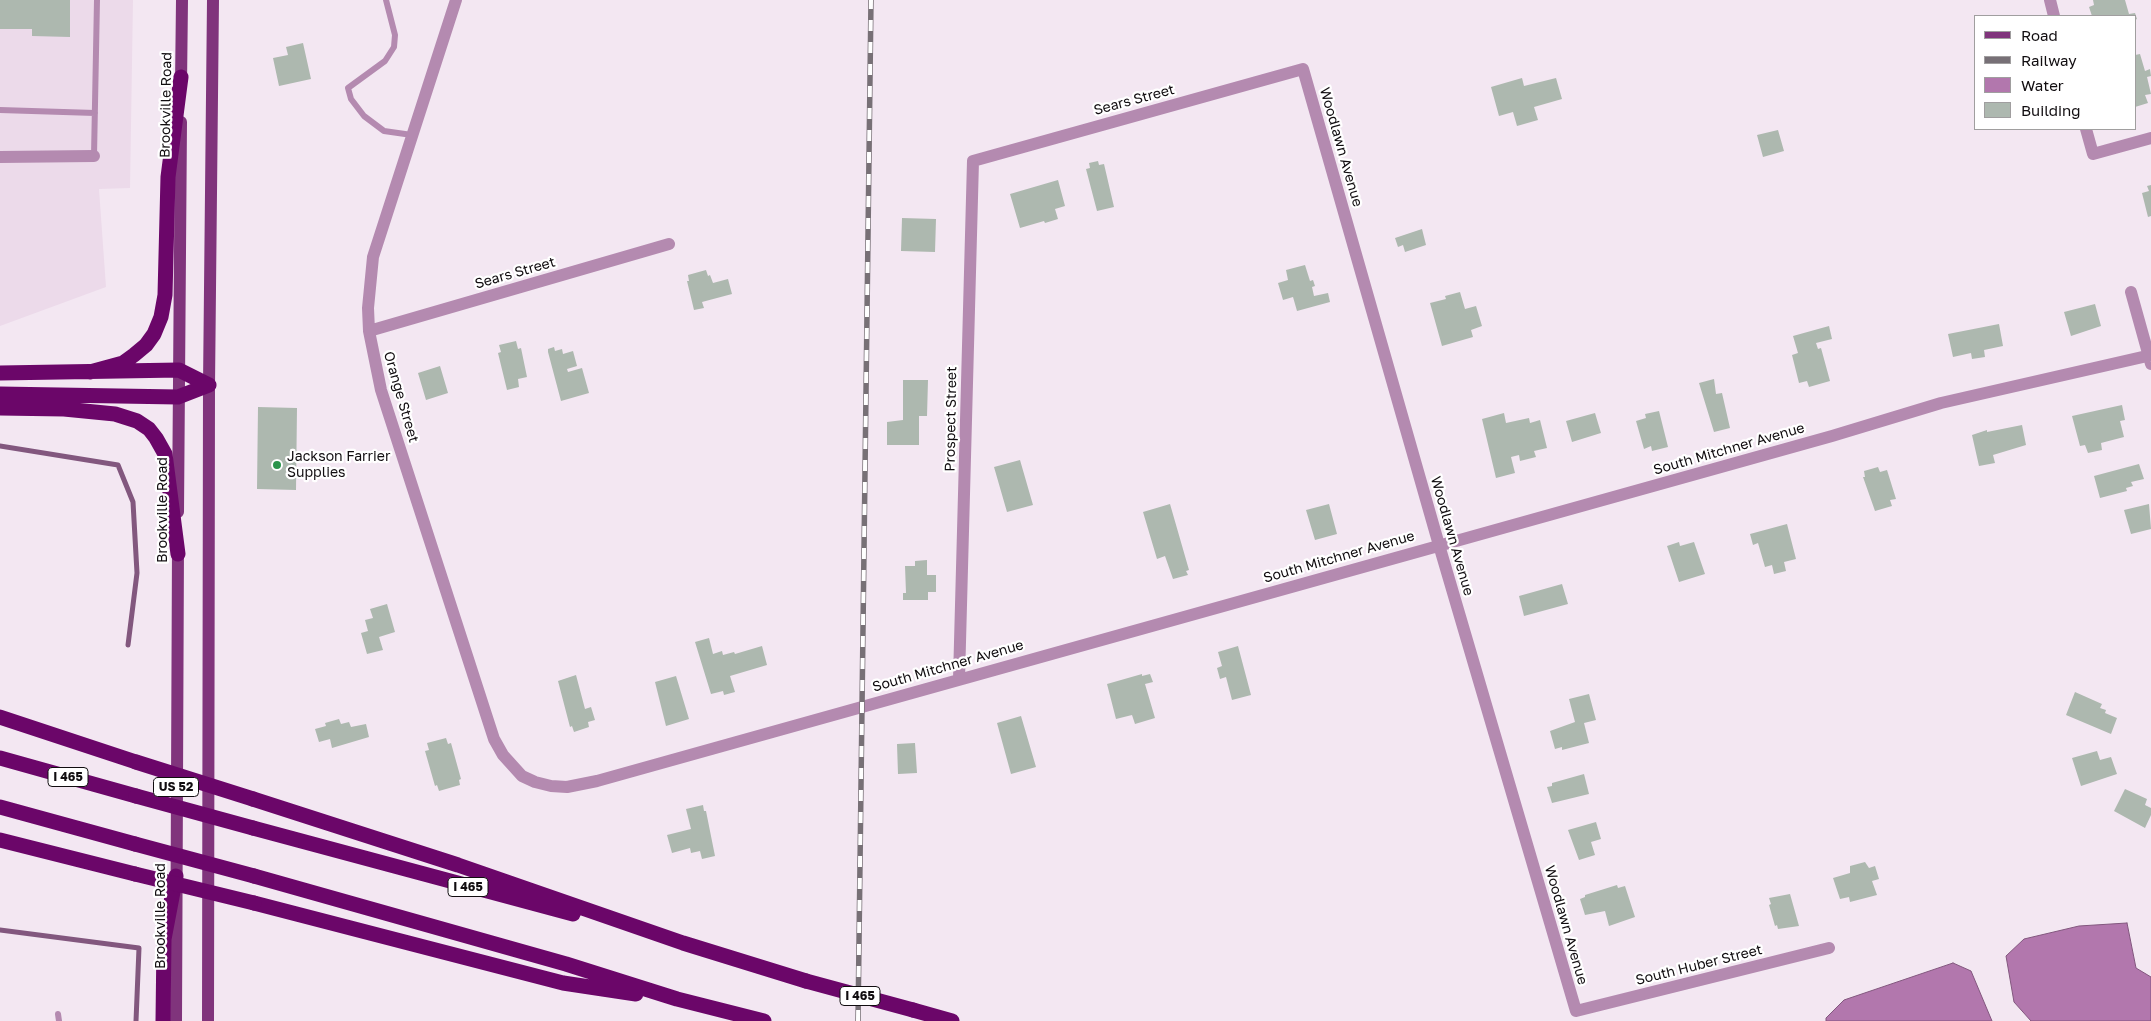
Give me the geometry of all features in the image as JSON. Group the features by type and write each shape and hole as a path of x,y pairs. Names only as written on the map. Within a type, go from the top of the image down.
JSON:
{"highway":[{"path":"90,372 123,363 134,356 154,334 161,317 165,296 168,177 181,77"},
{"path":"0,373 179,370 209,385"},
{"path":"0,394 178,397 209,385"},
{"name":"US 52","path":"0,408 64,409 115,414 137,421 149,429 165,454 178,554"},
{"name":"US 52","path":"0,717 458,865 683,943"},
{"name":"I 465","path":"0,758 453,884 683,943 806,981 952,1021"},
{"path":"0,807 566,964 677,1000 764,1021"},
{"path":"0,840 563,983 677,1000"},
{"path":"163,1021 164,939 176,876"}],"main road":[{"name":"Brookville Road","path":"176,1021 178,397 182,0"},
{"path":"208,1021 209,385 213,0"}],"street":[{"name":"Orange Street","path":"456,0 373,257 368,308 369,331 381,390 484,710 503,755 522,776 535,782"},
{"path":"2050,0 2054,15"},
{"name":"Sears Street","path":"972,161 1303,69"},
{"name":"Woodlawn Avenue","path":"1303,69 1439,545 1576,1011"},
{"path":"2086,130 2093,154 2151,138"},
{"path":"0,157 94,156"},
{"name":"Prospect Street","path":"959,679 972,161"},
{"name":"Sears Street","path":"369,331 669,244"},
{"path":"2131,292 2150,358"},
{"name":"South Mitchner Avenue","path":"535,782 567,787 597,781 1832,436 1941,403 2150,358"},
{"name":"South Huber Street","path":"1576,1011 1829,948"}],"lane":[{"path":"94,156 97,0"},
{"path":"386,0 395,35 394,47 385,61 348,88 351,99 364,116 384,131 412,135"},
{"path":"0,110 95,113"}],"shaded area":[{"path":"0,0 133,0 130,188 99,189 106,287 0,326"}],"water":[{"path":"2127,923 2136,968 2151,977 2151,1021 2031,1021 2014,1002 2006,956 2024,939 2079,926"},
{"path":"1953,963 1971,971 1992,1021 1826,1021 1826,1018 1844,1000"}],"building":[{"path":"0,0 70,0 70,37 32,36 32,29 0,29"},
{"path":"2093,0 2125,0 2129,14 2135,13 2136,15 2092,15 2089,7 2094,5"},
{"path":"303,43 311,79 279,86 273,58 288,55 286,47"},
{"path":"2140,54 2145,71 2150,69 2151,76 2147,77 2151,94 2145,95 2148,103 2136,107 2136,55"},
{"path":"1522,78 1524,86 1556,78 1562,99 1534,107 1538,120 1517,126 1513,112 1499,116 1491,87"},
{"path":"1778,130 1784,151 1763,157 1757,135"},
{"path":"1098,161 1099,165 1104,164 1114,207 1097,211 1086,169 1090,168 1089,163"},
{"path":"1058,180 1065,206 1055,209 1058,219 1020,228 1010,194"},
{"path":"2151,185 2151,216 2148,217 2142,193 2149,191 2147,186"},
{"path":"902,218 936,219 935,252 901,251"},
{"path":"1422,229 1426,245 1405,252 1403,245 1398,247 1395,238"},
{"path":"1305,265 1310,281 1313,280 1315,286 1312,287 1314,296 1328,293 1330,302 1297,311 1293,297 1283,300 1278,283 1288,280 1286,270"},
{"path":"706,270 713,283 728,279 732,294 702,302 704,308 694,310 687,281 689,281 688,275"},
{"path":"1460,292 1465,309 1476,306 1482,326 1471,330 1473,337 1442,346 1430,303 1446,299 1445,296"},
{"path":"2095,304 2101,326 2071,336 2064,312"},
{"path":"1999,324 2003,346 1984,350 1985,357 1972,359 1971,353 1953,357 1948,334"},
{"path":"1829,326 1832,339 1816,343 1818,349 1821,348 1830,381 1809,387 1807,381 1799,383 1792,355 1798,353 1793,336"},
{"path":"516,341 518,349 521,348 527,377 518,379 519,387 507,390 498,353 501,352 499,345"},
{"path":"554,347 555,351 562,349 563,354 573,351 577,366 567,369 568,372 582,368 589,393 561,401 548,352 548,349"},
{"path":"440,366 448,393 426,400 418,373"},
{"path":"1714,379 1716,394 1722,393 1730,428 1714,432 1699,383"},
{"path":"903,380 928,380 927,416 919,416 919,445 887,445 887,422 903,420"},
{"path":"2122,405 2125,420 2120,421 2124,437 2101,443 2102,450 2088,453 2085,445 2080,446 2072,416"},
{"name":"Jackson Farrier Supplies","path":"258,407 297,408 296,490 257,489"},
{"path":"1659,411 1668,447 1652,451 1651,446 1644,449 1636,421 1646,418 1645,414"},
{"path":"1504,413 1506,423 1529,418 1530,423 1540,420 1547,448 1534,451 1536,457 1520,461 1519,455 1511,457 1515,473 1496,478 1482,419"},
{"path":"1595,413 1601,433 1572,442 1566,421"},
{"path":"2022,425 2026,445 1993,455 1995,463 1979,466 1972,435 1987,430 1987,432"},
{"path":"1020,460 1033,505 1007,512 994,467"},
{"path":"2139,464 2144,479 2131,482 2133,486 2126,488 2127,491 2100,498 2094,476"},
{"path":"1878,467 1880,472 1887,470 1896,499 1890,500 1892,506 1875,511 1863,477 1865,477 1864,471"},
{"path":"1170,504 1189,570 1186,571 1188,575 1173,579 1165,556 1157,559 1143,512"},
{"path":"1329,504 1337,534 1315,540 1306,510"},
{"path":"2149,504 2151,529 2131,534 2124,510"},
{"path":"1787,524 1796,559 1784,562 1786,571 1774,574 1772,565 1765,567 1758,543 1753,545 1750,534"},
{"path":"1679,542 1680,546 1694,542 1705,574 1679,582 1667,546"},
{"path":"927,560 927,575 936,575 936,592 928,592 928,600 903,600 903,593 906,593 905,566 915,566 915,561"},
{"path":"1562,584 1568,604 1524,616 1519,596"},
{"path":"387,604 395,632 379,637 383,650 367,654 361,633 368,631 365,620 373,618 370,609"},
{"path":"709,638 713,654 722,651 723,655 734,652 735,654 762,646 767,665 730,676 735,692 724,695 723,691 711,694 695,642"},
{"path":"1238,646 1251,695 1232,700 1226,677 1220,679 1217,668 1222,666 1218,652"},
{"path":"1142,674 1142,676 1150,674 1153,682 1145,684 1155,718 1135,724 1132,715 1116,719 1107,684"},
{"path":"576,675 585,709 591,707 595,720 588,722 589,727 574,732 572,726 570,727 558,681"},
{"path":"676,676 689,719 666,726 655,682"},
{"path":"2075,692 2102,704 2100,708 2106,710 2105,713 2117,718 2111,734 2066,715"},
{"path":"1589,694 1596,720 1584,723 1589,743 1562,750 1562,747 1555,749 1550,731 1575,722 1569,699"},
{"path":"1021,716 1036,767 1011,774 997,723"},
{"path":"339,719 341,724 349,722 351,727 366,724 369,737 332,748 330,739 319,742 315,729 326,726 325,723"},
{"path":"446,738 448,744 451,743 461,779 459,780 460,785 439,791 437,785 435,786 425,751 429,750 427,743"},
{"path":"915,743 917,773 898,774 897,744"},
{"path":"2097,751 2100,760 2111,757 2117,774 2081,786 2072,758"},
{"path":"1584,774 1589,794 1552,803 1547,787 1552,786 1552,783"},
{"path":"2125,789 2147,799 2145,805 2151,808 2151,815 2145,828 2114,811"},
{"path":"703,805 704,811 706,811 715,856 702,859 700,851 691,853 690,848 672,853 667,835 691,829 686,809"},
{"path":"1596,822 1601,839 1591,842 1595,855 1579,860 1568,830"},
{"path":"1865,862 1869,868 1875,866 1879,879 1872,881 1877,895 1850,902 1849,897 1840,899 1833,878 1850,873 1850,866"},
{"path":"1617,885 1618,888 1625,886 1635,917 1609,926 1605,911 1585,915 1580,899 1585,897 1585,895"},
{"path":"1790,894 1799,926 1778,929 1777,925 1775,926 1769,898"}],"waterway":[{"path":"0,446 118,465 133,502 137,573 128,645"},
{"path":"0,930 139,948 136,1021"}],"railway":[{"path":"858,1021 871,0"}],"place":[{"name":"Jackson Farrier Supplies","path":"277,465"}]}
